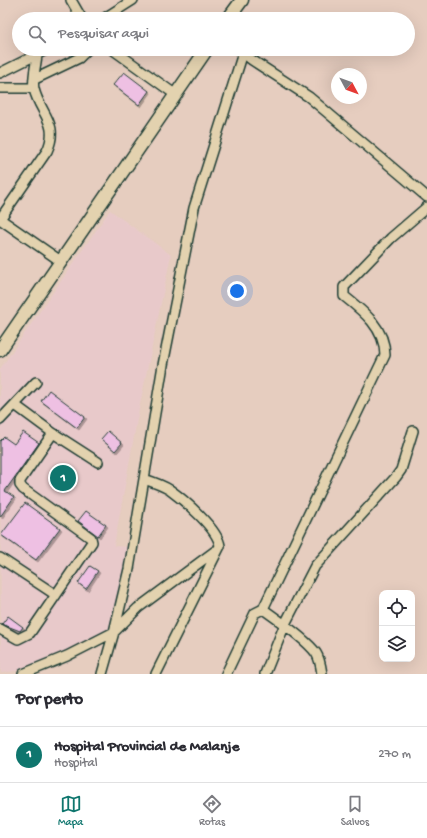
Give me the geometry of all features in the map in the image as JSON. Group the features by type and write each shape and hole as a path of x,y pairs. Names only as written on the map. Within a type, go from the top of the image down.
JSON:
{"main road":[{"path":"233,12 242,0"},
{"path":"0,350 202,56"}],"street":[{"path":"71,0 78,12"},
{"path":"114,12 133,0"},
{"path":"0,73 35,56"},
{"path":"37,56 34,84 49,120 52,139 47,151 0,219 62,262"},
{"path":"0,88 34,84 81,56"},
{"path":"122,56 176,95"},
{"path":"102,674 129,569 163,365 194,208 240,56"},
{"path":"249,56 309,97 427,197"},
{"path":"226,674 255,613 263,609 385,355 385,350 372,319 344,296 344,287 391,238 427,207"},
{"path":"0,420 36,382"},
{"path":"14,405 53,433 98,462"},
{"path":"265,674 285,624 315,566 396,477 401,470 413,431"},
{"path":"0,629 18,639 23,638 30,633 92,542 91,538 23,489 20,485 20,481 53,433"},
{"path":"144,478 172,491 205,520 219,539 220,546 156,674"},
{"path":"23,674 67,656 114,632 138,608 217,550"},
{"path":"0,558 56,595"},
{"path":"263,609 285,624 315,652 322,674"}],"shaded area":[{"path":"110,210 171,255 139,409 114,546 130,547 114,620 108,633 21,670 1,673 0,369"}],"building":[{"path":"124,72 149,91 139,105 113,85"},
{"path":"49,390 85,417 77,428 41,401"},
{"path":"108,431 122,443 115,451 101,439"},
{"path":"23,432 39,443 5,491 14,497 0,517 0,441 4,437 14,444"},
{"path":"25,503 60,528 36,560 1,535"},
{"path":"86,511 106,525 98,536 78,521"},
{"path":"90,566 98,571 86,589 78,583"},
{"path":"8,616 23,627 20,631 2,624"}],"place":[{"name":"Hospital Provincial de Malanje","path":"63,478"}]}
